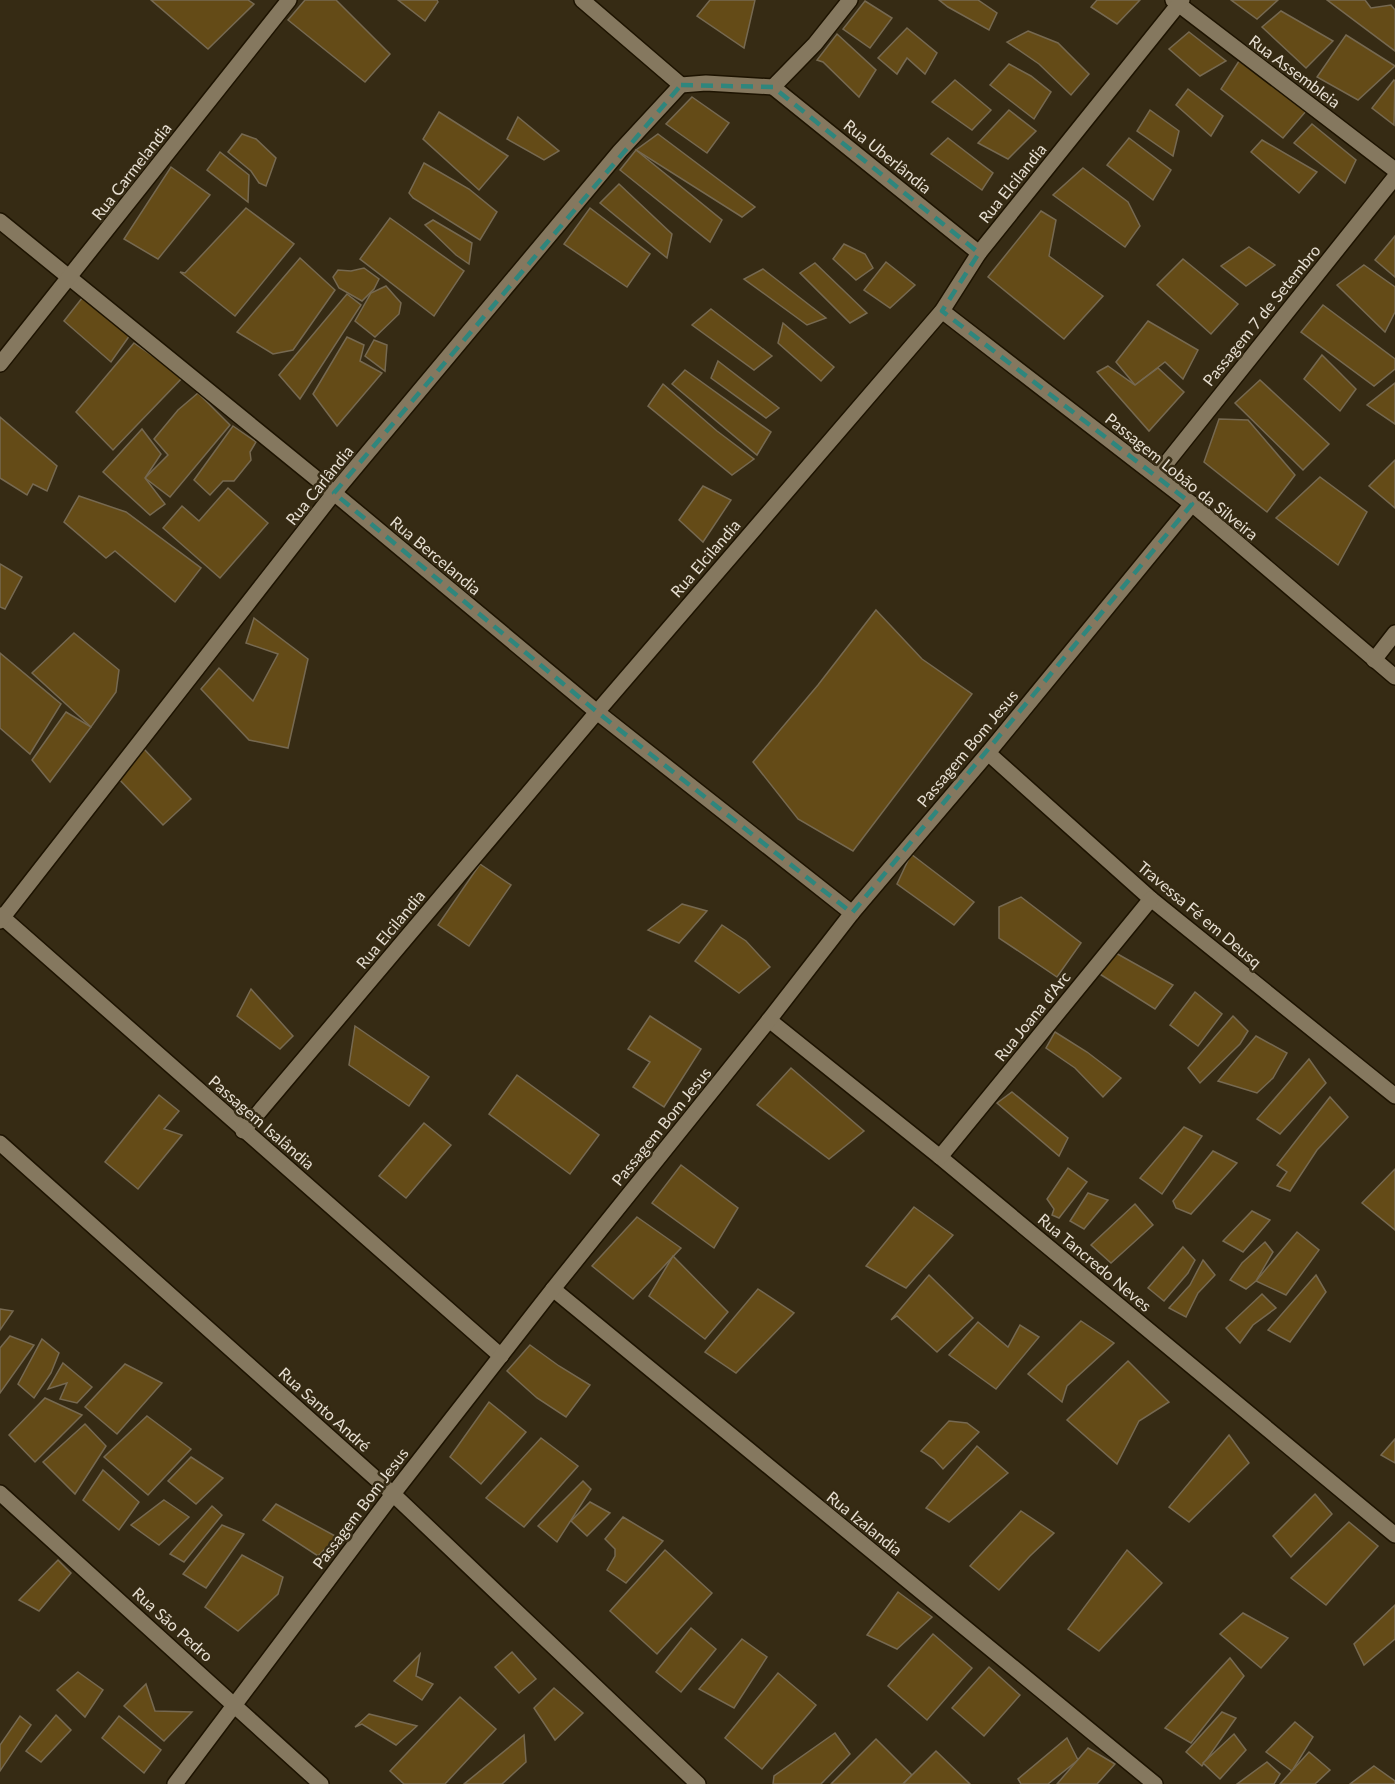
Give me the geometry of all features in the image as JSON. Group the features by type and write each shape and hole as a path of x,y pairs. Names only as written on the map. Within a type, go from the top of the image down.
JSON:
{"street":[{"name":"Rua Carmelandia","path":"0,364 289,0"},
{"path":"582,0 681,85 706,83 773,87 815,44 850,0"},
{"name":"Rua Assembleia","path":"1178,2 1395,170"},
{"name":"Rua Elcilandia","path":"243,1131 597,712 942,311 979,253 1178,2"},
{"name":"Rua Carlândia","path":"1,918 334,493 612,160 681,85"},
{"name":"Rua Uberlândia","path":"773,87 979,253"},
{"name":"Passagem 7 de Setembro","path":"1156,476 1395,177"},
{"name":"Rua Bercelandia","path":"0,221 334,493 597,712 852,913"},
{"name":"Passagem Lobão da Silveira","path":"942,311 1192,504 1395,677"},
{"name":"Passagem Bom Jesus","path":"175,1784 393,1494 553,1289 852,913 988,753 1192,504"},
{"path":"1374,660 1395,633"},
{"name":"Travessa Fé em Deusq","path":"988,753 1151,899 1395,1096"},
{"name":"Rua Joana d'Arc","path":"940,1157 1151,899"},
{"name":"Passagem Isalândia","path":"1,918 501,1356"},
{"name":"Rua Tancredo Neves","path":"769,1020 940,1157 1395,1535"},
{"name":"Rua Santo André","path":"0,1143 393,1494 698,1784"},
{"name":"Rua Izalandia","path":"553,1289 1155,1784"},
{"name":"Rua São Pedro","path":"0,1493 321,1784"}],"highlighted area":[{"path":"681,85 773,87 979,253 942,311 1192,504 852,913 597,712 334,493"}],"building":[{"path":"151,0 248,0 254,4 208,49"},
{"path":"305,0 336,0 390,54 365,82 288,20"},
{"path":"398,0 437,0 438,2 425,21"},
{"path":"710,0 755,0 744,48 697,16"},
{"path":"939,0 978,0 997,13 989,30"},
{"path":"1097,0 1140,0 1117,24 1091,7"},
{"path":"1231,0 1278,0 1257,19"},
{"path":"1327,0 1365,0 1371,8 1391,5 1395,10 1395,51"},
{"path":"865,1 892,18 870,48 843,29"},
{"path":"1281,11 1333,41 1306,68 1262,27"},
{"path":"907,28 937,53 925,74 907,58 897,74 878,58"},
{"path":"1028,31 1058,43 1089,74 1071,95 1039,64 1007,42"},
{"path":"1189,32 1226,61 1200,76 1169,49"},
{"path":"837,34 876,70 859,97 823,62 817,60"},
{"path":"1346,35 1395,66 1358,100 1317,77"},
{"path":"1239,61 1307,110 1283,138 1221,89"},
{"path":"1009,64 1031,76 1051,92 1034,119 990,85"},
{"path":"955,80 991,110 972,130 932,102"},
{"path":"1395,81 1394,125 1372,108"},
{"path":"1188,89 1223,116 1211,136 1176,105"},
{"path":"692,97 729,123 707,153 666,124"},
{"path":"1009,110 1036,131 1008,159 978,143"},
{"path":"1150,110 1179,131 1173,156 1137,131"},
{"path":"439,112 508,156 479,190 423,139"},
{"path":"518,117 559,151 544,160 507,139"},
{"path":"1312,124 1356,160 1345,183 1294,143"},
{"path":"242,134 256,139 276,158 266,186 259,183 251,171 228,152"},
{"path":"658,134 755,207 742,217 636,150"},
{"path":"948,138 993,173 982,190 931,154"},
{"path":"1129,138 1171,170 1153,200 1107,165"},
{"path":"1262,140 1317,172 1299,193 1251,152"},
{"path":"636,150 722,220 710,242 620,170"},
{"path":"220,152 249,175 248,202 207,170"},
{"path":"424,163 469,189 497,212 480,240 413,198 409,193"},
{"path":"171,167 210,195 158,259 124,239"},
{"path":"1083,168 1128,202 1140,226 1125,247 1053,195"},
{"path":"619,184 672,234 667,258 600,203"},
{"path":"246,208 294,244 235,316 180,272 185,273"},
{"path":"590,208 650,254 627,287 564,244"},
{"path":"1041,211 1056,220 1049,256 1103,296 1064,339 988,277"},
{"path":"390,218 464,271 434,316 360,259"},
{"path":"433,220 472,243 469,264 456,255 425,225"},
{"path":"1395,236 1395,277 1375,260"},
{"path":"844,244 865,254 873,268 856,280 833,259"},
{"path":"1249,247 1275,265 1246,286 1221,266"},
{"path":"300,258 335,290 293,350 273,354 237,332"},
{"path":"1183,259 1238,304 1211,334 1157,285"},
{"path":"886,262 915,285 890,308 864,290"},
{"path":"815,263 867,313 850,323 800,273"},
{"path":"1364,265 1395,287 1395,312 1385,332 1337,285"},
{"path":"364,268 379,279 374,289 362,301 339,288 333,277 338,270 351,271"},
{"path":"763,269 826,318 807,325 744,279"},
{"path":"386,286 401,303 399,314 375,337 355,321 371,293"},
{"path":"86,293 130,335 111,362 64,321"},
{"path":"347,294 361,305 300,399 279,375"},
{"path":"1323,305 1395,359 1395,369 1374,386 1301,332"},
{"path":"711,309 772,356 754,370 692,325"},
{"path":"1148,321 1198,350 1183,379 1165,362 1135,385 1116,362"},
{"path":"783,323 834,367 821,381 778,343"},
{"path":"347,337 364,345 360,361 382,373 337,426 313,394"},
{"path":"374,340 387,345 385,371 365,356"},
{"path":"134,343 183,377 113,450 76,412"},
{"path":"1322,355 1356,389 1340,411 1304,379"},
{"path":"718,361 779,408 766,418 711,378"},
{"path":"1108,366 1135,385 1158,368 1184,392 1149,431 1097,372"},
{"path":"685,370 771,432 757,455 672,384"},
{"path":"1260,380 1329,444 1303,470 1235,403"},
{"path":"1395,383 1395,424 1367,405"},
{"path":"663,384 717,431 754,459 732,475 648,406"},
{"path":"198,393 230,425 170,497 145,478 168,455 154,439 178,410"},
{"path":"0,417 57,466 47,491 33,484 27,495 0,478"},
{"path":"1219,419 1248,420 1295,475 1267,512 1204,462"},
{"path":"233,426 256,442 250,452 251,460 234,481 223,481 210,495 194,480"},
{"path":"142,429 161,454 145,478 165,504 150,515 103,472"},
{"path":"1395,460 1395,508 1369,486"},
{"path":"1320,477 1367,512 1338,565 1276,518"},
{"path":"703,486 731,500 703,542 679,520"},
{"path":"228,488 268,523 220,578 163,528 182,506 199,521"},
{"path":"79,496 126,512 201,568 175,602 115,551 106,558 64,522"},
{"path":"0,564 22,577 5,609 0,607"},
{"path":"876,610 922,659 972,694 853,851 798,819 753,762 818,685"},
{"path":"254,618 308,659 288,748 249,740 201,689 219,668 253,701 278,654 246,643"},
{"path":"74,633 119,670 116,692 91,727 32,673"},
{"path":"0,653 61,704 30,754 0,728"},
{"path":"66,712 91,727 50,782 32,760"},
{"path":"144,749 191,799 163,825 115,775"},
{"path":"911,854 974,902 954,925 897,884"},
{"path":"480,864 511,885 469,946 438,925"},
{"path":"1021,897 1081,943 1057,977 999,938 999,907"},
{"path":"682,904 707,911 679,943 648,930"},
{"path":"722,925 746,941 770,967 739,993 695,961"},
{"path":"1114,952 1173,985 1155,1009 1095,971"},
{"path":"251,989 293,1036 280,1049 237,1016"},
{"path":"1195,992 1222,1014 1198,1046 1170,1025"},
{"path":"650,1016 701,1049 664,1107 633,1087 650,1062 628,1049"},
{"path":"1233,1016 1248,1031 1240,1044 1200,1083 1188,1068"},
{"path":"355,1026 429,1077 409,1106 349,1065"},
{"path":"1055,1032 1087,1052 1121,1078 1103,1097 1075,1068 1046,1048"},
{"path":"1256,1036 1287,1053 1273,1078 1257,1093 1218,1081"},
{"path":"1309,1059 1326,1083 1280,1134 1257,1119"},
{"path":"791,1068 864,1131 829,1159 757,1105"},
{"path":"517,1075 599,1135 570,1174 489,1114"},
{"path":"1012,1092 1068,1138 1059,1156 997,1103"},
{"path":"159,1095 179,1111 164,1129 182,1135 138,1189 105,1162"},
{"path":"1330,1097 1348,1117 1317,1150 1290,1191 1277,1186 1287,1172 1277,1165"},
{"path":"424,1123 451,1145 406,1198 379,1176"},
{"path":"1184,1127 1202,1136 1162,1194 1140,1178"},
{"path":"1213,1151 1237,1163 1191,1214 1176,1208 1173,1201"},
{"path":"681,1165 738,1208 714,1248 652,1203"},
{"path":"1068,1168 1087,1182 1059,1218 1052,1215 1054,1209 1047,1199"},
{"path":"1395,1169 1395,1230 1362,1203"},
{"path":"1088,1193 1108,1200 1084,1229 1070,1221"},
{"path":"1135,1204 1153,1225 1111,1263 1091,1245"},
{"path":"914,1207 953,1235 906,1288 866,1266"},
{"path":"1252,1211 1270,1220 1243,1252 1223,1241"},
{"path":"637,1217 681,1248 633,1299 592,1266"},
{"path":"1297,1232 1319,1250 1286,1295 1256,1281"},
{"path":"1265,1242 1273,1252 1256,1281 1246,1289 1230,1280 1242,1263"},
{"path":"1183,1247 1195,1260 1188,1273 1164,1301 1148,1288"},
{"path":"673,1256 728,1312 705,1339 649,1296"},
{"path":"1203,1260 1215,1275 1198,1293 1186,1317 1169,1308 1190,1285"},
{"path":"929,1275 973,1318 937,1352 897,1316 891,1320"},
{"path":"1316,1275 1326,1292 1290,1342 1268,1330"},
{"path":"758,1289 794,1313 736,1373 705,1352"},
{"path":"1262,1294 1276,1308 1253,1325 1240,1343 1226,1328"},
{"path":"0,1309 13,1311 0,1330"},
{"path":"1081,1321 1114,1343 1067,1386 1062,1402 1028,1374"},
{"path":"978,1322 1008,1347 1020,1325 1039,1337 996,1389 949,1355"},
{"path":"10,1336 34,1345 0,1393 0,1348"},
{"path":"42,1339 59,1353 51,1373 34,1398 18,1384"},
{"path":"530,1345 590,1385 566,1417 537,1398 507,1371"},
{"path":"1128,1361 1169,1402 1139,1421 1117,1464 1067,1420"},
{"path":"63,1363 92,1387 77,1403 60,1399 67,1383 48,1389"},
{"path":"125,1364 162,1383 117,1434 85,1407"},
{"path":"45,1398 82,1415 35,1462 9,1435"},
{"path":"489,1402 526,1432 481,1484 450,1457"},
{"path":"147,1416 191,1449 148,1495 104,1457"},
{"path":"949,1421 967,1423 979,1432 943,1469 934,1459 921,1451"},
{"path":"85,1424 106,1446 75,1494 43,1462"},
{"path":"1229,1435 1249,1463 1189,1522 1169,1507"},
{"path":"541,1438 578,1466 524,1527 486,1498"},
{"path":"1395,1439 1395,1463 1381,1455"},
{"path":"977,1446 1008,1473 949,1522 926,1508"},
{"path":"191,1457 223,1478 196,1504 168,1481"},
{"path":"103,1470 139,1502 119,1530 83,1500"},
{"path":"583,1481 591,1489 557,1542 538,1526"},
{"path":"1315,1494 1332,1514 1291,1557 1273,1536"},
{"path":"164,1500 189,1517 159,1545 131,1525"},
{"path":"590,1502 610,1513 587,1536 571,1521"},
{"path":"276,1504 337,1537 318,1556 263,1520"},
{"path":"212,1506 222,1515 184,1562 170,1554"},
{"path":"1021,1511 1054,1533 999,1590 970,1566"},
{"path":"623,1517 663,1541 626,1583 607,1570 615,1556 615,1549 605,1539"},
{"path":"1349,1522 1378,1546 1326,1605 1291,1578"},
{"path":"222,1525 244,1534 206,1588 183,1574"},
{"path":"665,1550 712,1593 657,1654 610,1611"},
{"path":"1127,1550 1162,1583 1099,1651 1068,1629"},
{"path":"242,1555 283,1577 278,1594 238,1631 205,1607"},
{"path":"58,1560 71,1573 39,1611 19,1600"},
{"path":"898,1592 932,1617 897,1649 867,1635"},
{"path":"1395,1605 1395,1639 1364,1665 1354,1644"},
{"path":"1243,1613 1288,1638 1261,1668 1220,1634"},
{"path":"691,1628 716,1649 681,1692 656,1672"},
{"path":"933,1634 972,1668 927,1720 888,1686"},
{"path":"742,1639 767,1657 734,1708 699,1689"},
{"path":"512,1652 536,1679 519,1693 495,1667"},
{"path":"420,1654 416,1676 433,1684 422,1700 394,1681"},
{"path":"1230,1658 1244,1676 1191,1743 1165,1728"},
{"path":"989,1667 1020,1695 984,1736 952,1708"},
{"path":"78,1672 103,1690 85,1717 57,1690"},
{"path":"778,1673 816,1705 762,1769 725,1738"},
{"path":"146,1684 155,1711 192,1712 164,1741 124,1706"},
{"path":"554,1688 583,1713 555,1740 534,1708"},
{"path":"460,1697 496,1729 445,1784 404,1784 390,1771"},
{"path":"1222,1712 1236,1718 1202,1766 1186,1752"},
{"path":"369,1714 417,1726 396,1745 362,1724 355,1727"},
{"path":"56,1715 71,1730 41,1762 26,1751"},
{"path":"20,1716 31,1725 0,1771 0,1745"},
{"path":"119,1716 161,1750 144,1773 102,1738"},
{"path":"1295,1722 1313,1737 1292,1771 1266,1752"},
{"path":"835,1733 850,1754 821,1784 773,1784 774,1776"},
{"path":"1234,1734 1246,1750 1220,1779 1203,1763"},
{"path":"524,1735 526,1762 502,1784 464,1784"},
{"path":"1067,1738 1078,1760 1048,1784 1021,1784 1018,1779"},
{"path":"876,1739 912,1775 903,1784 831,1784"},
{"path":"1088,1748 1115,1764 1097,1784 1057,1784"},
{"path":"936,1751 970,1784 903,1784"},
{"path":"1309,1752 1330,1770 1315,1784 1280,1784"},
{"path":"1267,1762 1280,1774 1274,1784 1237,1784"},
{"path":"1374,1766 1395,1781 1395,1784 1350,1784"}]}
